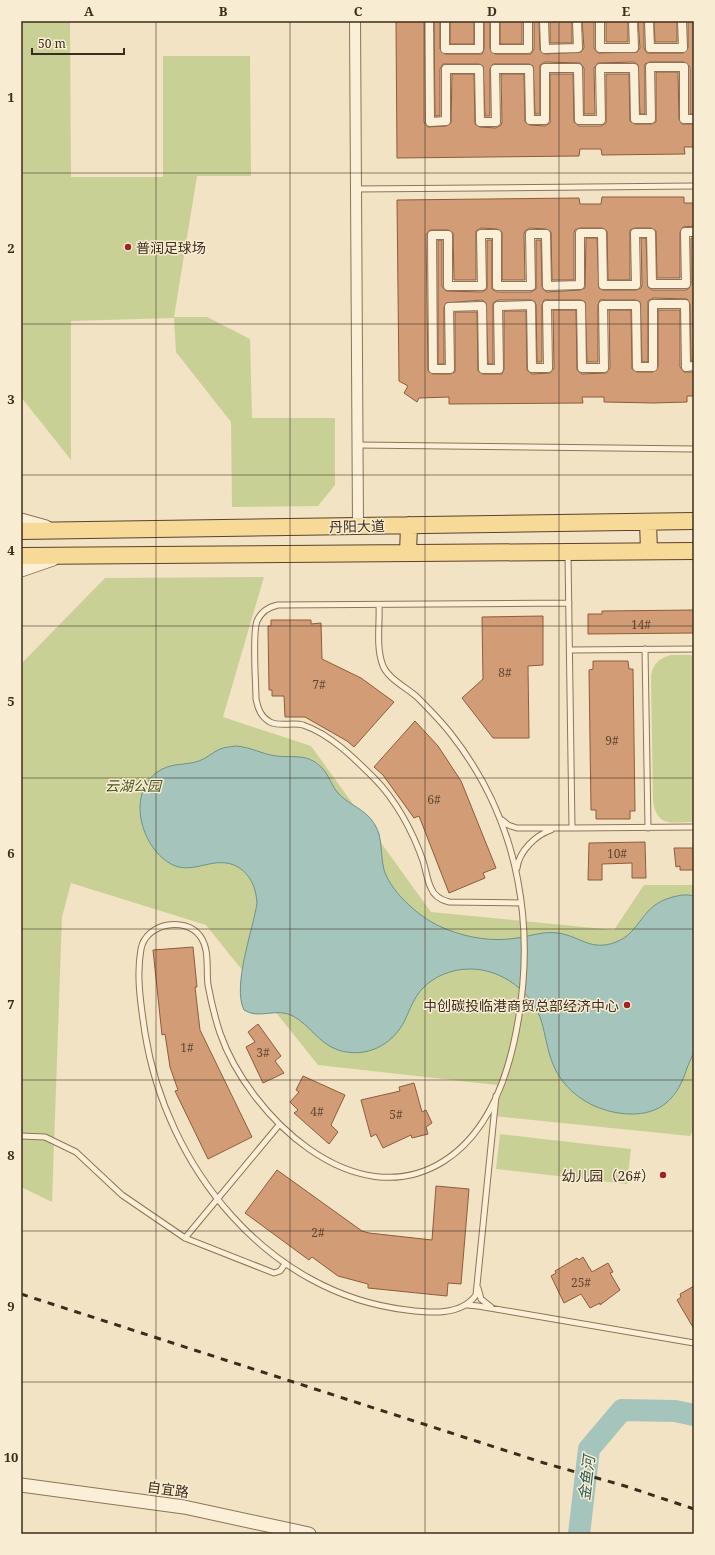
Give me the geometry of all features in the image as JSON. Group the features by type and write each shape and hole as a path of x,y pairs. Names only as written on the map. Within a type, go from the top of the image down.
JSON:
{"main road":[{"name":"丹阳大道","path":"21,532 694,521"},
{"path":"648,522 649,551"},
{"path":"408,553 409,525"},
{"name":"丹阳大道","path":"21,556 694,551"}],"street":[{"path":"355,21 358,526"},
{"path":"429,21 430,122 446,121 446,69 479,69 480,122 496,122 495,69 529,69 530,120 545,120 545,68 578,68 579,120 601,120 600,68 634,68 634,119 651,119 650,67 684,67 684,119 694,119"},
{"path":"445,21 446,49 479,49 479,21"},
{"path":"495,21 496,49 528,49 528,21"},
{"path":"544,21 545,49 578,48 577,21"},
{"path":"600,21 600,48 634,48 633,21"},
{"path":"650,21 650,48 683,48 682,21"},
{"path":"694,232 685,232 686,284 652,284 651,233 635,233 636,285 603,285 602,233 580,233 580,285 547,286 546,234 530,234 531,286 497,286 497,234 481,234 482,286 448,286 448,235 432,235 433,369 450,369 449,307 482,306 483,369 499,369 498,306 524,305 531,305 532,368 548,368 547,305 581,305 582,368 604,368 603,305 636,304 637,367 654,367 653,304 686,304 686,367 694,366"},
{"path":"21,520 62,531"},
{"path":"21,570 64,556"},
{"name":"自宜路","path":"21,1485 184,1507 309,1534"}],"lane":[{"path":"356,189 694,186"},
{"path":"358,445 694,449"},
{"path":"568,552 572,828"},
{"path":"521,903 449,902 439,898 430,888 423,862 411,832 376,780 353,757 311,729 298,724 272,723 260,712 256,699 255,630 258,620 264,612 272,606 278,605 569,603"},
{"path":"379,604 380,657 386,672 414,695 450,733 479,775 501,820 516,873 523,926 524,964 521,1005 512,1050 496,1096 483,1124 471,1139 458,1151 440,1164 405,1176 376,1175 343,1166 308,1149 279,1125 248,1087 227,1050 212,1005 206,950 200,936 193,930 184,926 166,925 155,929 144,940 140,963 142,1007 149,1054 158,1088 175,1131 201,1176 218,1199 253,1238 285,1264 322,1285 349,1297 383,1306 430,1312 456,1310 467,1306 493,1309 694,1343"},
{"path":"645,649 648,828"},
{"path":"570,650 694,649"},
{"path":"501,820 508,825 517,828 555,829 694,827"},
{"path":"516,873 517,862 526,849 541,835 555,829"},
{"path":"467,1306 476,1295 496,1096"},
{"path":"185,1238 279,1125"},
{"path":"21,1136 45,1137 76,1152 122,1195 185,1238 269,1272 274,1273 280,1271 285,1264"},
{"path":"477,1285 481,1299 493,1309"}],"green space":[{"path":"21,21 70,21 71,177 163,177 163,56 250,56 251,176 197,176 174,317 207,317 250,339 252,418 335,418 335,485 318,506 232,507 231,422 176,352 174,318 71,321 71,460 21,397"},
{"name":"云湖公园","path":"264,577 223,717 311,746 431,912 614,930 644,885 694,885 694,1129 690,1136 494,1116 497,1085 318,1065 206,925 71,883 62,917 52,1202 21,1187 21,664 105,578"},
{"path":"671,655 694,655 694,822 667,822 662,820 655,810 653,801 651,676 657,662"},
{"path":"500,1134 631,1149 627,1184 496,1169"}],"water":[{"path":"235,746 276,756 305,758 321,767 339,794 367,815 376,826 380,838 384,870 388,879 401,897 418,913 427,919 454,932 472,937 499,940 542,933 558,933 592,944 607,945 625,938 647,912 662,901 681,895 694,896 695,1042 688,1066 679,1088 673,1096 659,1108 641,1114 611,1112 594,1106 578,1097 565,1084 552,1062 542,1023 538,1012 531,1001 515,984 493,973 482,970 457,970 432,980 417,996 400,1029 386,1043 378,1048 359,1053 338,1050 331,1047 319,1039 304,1024 293,1016 280,1013 256,1014 244,1010 241,1000 240,987 244,958 257,903 252,882 243,870 230,864 213,863 189,868 173,865 162,858 153,848 146,835 140,808 142,795 147,783 156,773 167,767 199,761 220,749"}],"building":[{"path":"396,21 424,21 424,122 428,127 446,126 451,123 452,74 474,74 475,124 480,127 496,128 501,125 502,122 501,74 524,74 525,122 530,125 545,126 550,123 550,74 573,74 574,122 579,126 601,126 606,123 606,74 629,74 630,121 635,124 651,124 656,122 656,72 678,72 679,119 682,124 694,124 694,147 684,147 685,154 602,155 601,149 580,149 579,156 397,158"},
{"path":"434,21 440,21 440,49 445,54 482,54 484,49 484,21 490,21 490,49 495,54 531,54 534,49 534,21 539,21 540,50 545,54 581,52 584,48 582,21 594,21 594,48 598,53 637,52 640,48 638,21 644,21 644,48 647,53 683,53 688,48 688,21 694,21 694,114 690,114 690,67 684,62 650,62 645,64 645,114 640,114 638,65 634,62 598,63 594,68 595,114 584,114 584,68 580,63 545,62 540,65 540,114 535,114 533,66 529,64 493,64 490,69 490,116 485,116 483,66 479,64 443,64 440,69 440,116 435,116"},
{"path":"450,21 474,21 474,44 450,44"},
{"path":"500,21 522,21 522,44 500,44"},
{"path":"550,21 572,21 572,43 550,43"},
{"path":"606,21 628,21 628,42 606,42"},
{"path":"654,21 677,21 677,42 655,42"},
{"path":"602,197 684,197 684,203 694,203 694,226 683,227 680,232 680,278 657,278 656,231 651,228 635,228 630,230 630,280 608,280 607,231 602,228 580,228 575,230 574,233 574,280 552,280 551,232 546,229 530,228 525,231 524,234 525,280 502,280 502,232 497,229 481,228 476,231 476,280 454,280 453,233 448,230 430,230 426,235 428,371 433,374 450,374 455,372 455,312 477,312 478,371 483,374 502,374 504,369 504,311 526,311 527,370 532,374 550,373 554,368 553,310 576,310 577,370 582,374 606,373 610,368 609,310 631,310 632,369 637,372 653,372 658,367 658,310 680,310 680,367 684,372 694,372 694,396 687,396 687,402 604,402 604,397 582,397 583,403 449,404 449,397 419,398 417,402 404,393 408,386 399,381 397,200 579,198 580,204 601,204"},
{"path":"586,238 597,238 599,288 603,290 636,290 641,288 641,238 646,238 648,287 652,290 686,290 691,284 691,238 694,238 694,361 691,361 690,304 687,299 653,298 648,301 648,362 642,362 640,302 636,300 600,300 598,305 598,362 587,362 585,302 581,300 544,300 542,305 542,362 537,362 535,302 531,300 498,300 493,303 493,364 488,364 486,303 482,300 446,303 444,307 444,364 438,364 438,240 442,240 442,286 446,291 482,292 487,289 487,240 492,240 492,289 497,292 531,292 536,289 536,240 541,240 542,286 547,292 580,290 585,288"},
{"path":"694,610 694,633 588,634 588,614 602,614 602,611"},
{"path":"543,616 543,665 528,666 529,738 493,738 462,698 483,679 482,617"},
{"path":"271,620 311,620 311,624 321,623 322,659 361,678 394,702 354,747 347,741 305,717 285,717 284,696 272,696 272,690 269,690 268,626 271,626"},
{"path":"593,661 628,661 629,669 633,669 635,811 630,811 630,819 596,819 596,810 591,810 589,670 593,669"},
{"path":"415,721 438,746 461,781 496,868 483,873 485,878 449,893 419,816 414,818 383,775 374,767"},
{"path":"645,842 646,878 632,878 632,863 602,864 602,880 588,880 589,843"},
{"path":"674,848 694,848 694,870 680,870 680,866 676,867"},
{"path":"193,947 197,987 195,987 200,1030 252,1137 208,1159 175,1091 178,1090 170,1067 165,1034 162,1035 153,950"},
{"path":"258,1024 281,1056 275,1061 284,1073 263,1083 246,1047 255,1042 248,1032"},
{"path":"303,1076 345,1095 331,1125 338,1132 329,1144 294,1113 298,1110 290,1102 299,1092 296,1090"},
{"path":"414,1083 422,1112 426,1110 432,1123 426,1127 428,1134 412,1138 411,1135 383,1148 376,1134 371,1137 361,1100 400,1091 399,1087"},
{"path":"277,1170 362,1231 432,1240 436,1186 469,1189 461,1284 448,1283 447,1296 368,1288 368,1284 338,1276 312,1257 309,1260 245,1213"},
{"path":"583,1257 592,1272 608,1263 613,1272 610,1273 620,1290 600,1305 600,1303 590,1308 581,1294 564,1303 551,1276 556,1273 555,1271 577,1258 579,1260"},
{"path":"694,1286 694,1329 677,1300 681,1297 680,1294"}],"waterway":[{"name":"金鱼河","path":"579,1534 589,1449 622,1410 675,1411 694,1415"}],"railway":[{"path":"21,1294 544,1463 625,1486 694,1509"}],"place":[{"name":"普润足球场","path":"128,247"},
{"name":"中创碳投临港商贸总部经济中心","path":"627,1005"},
{"name":"幼儿园（26#）","path":"663,1175"}]}
